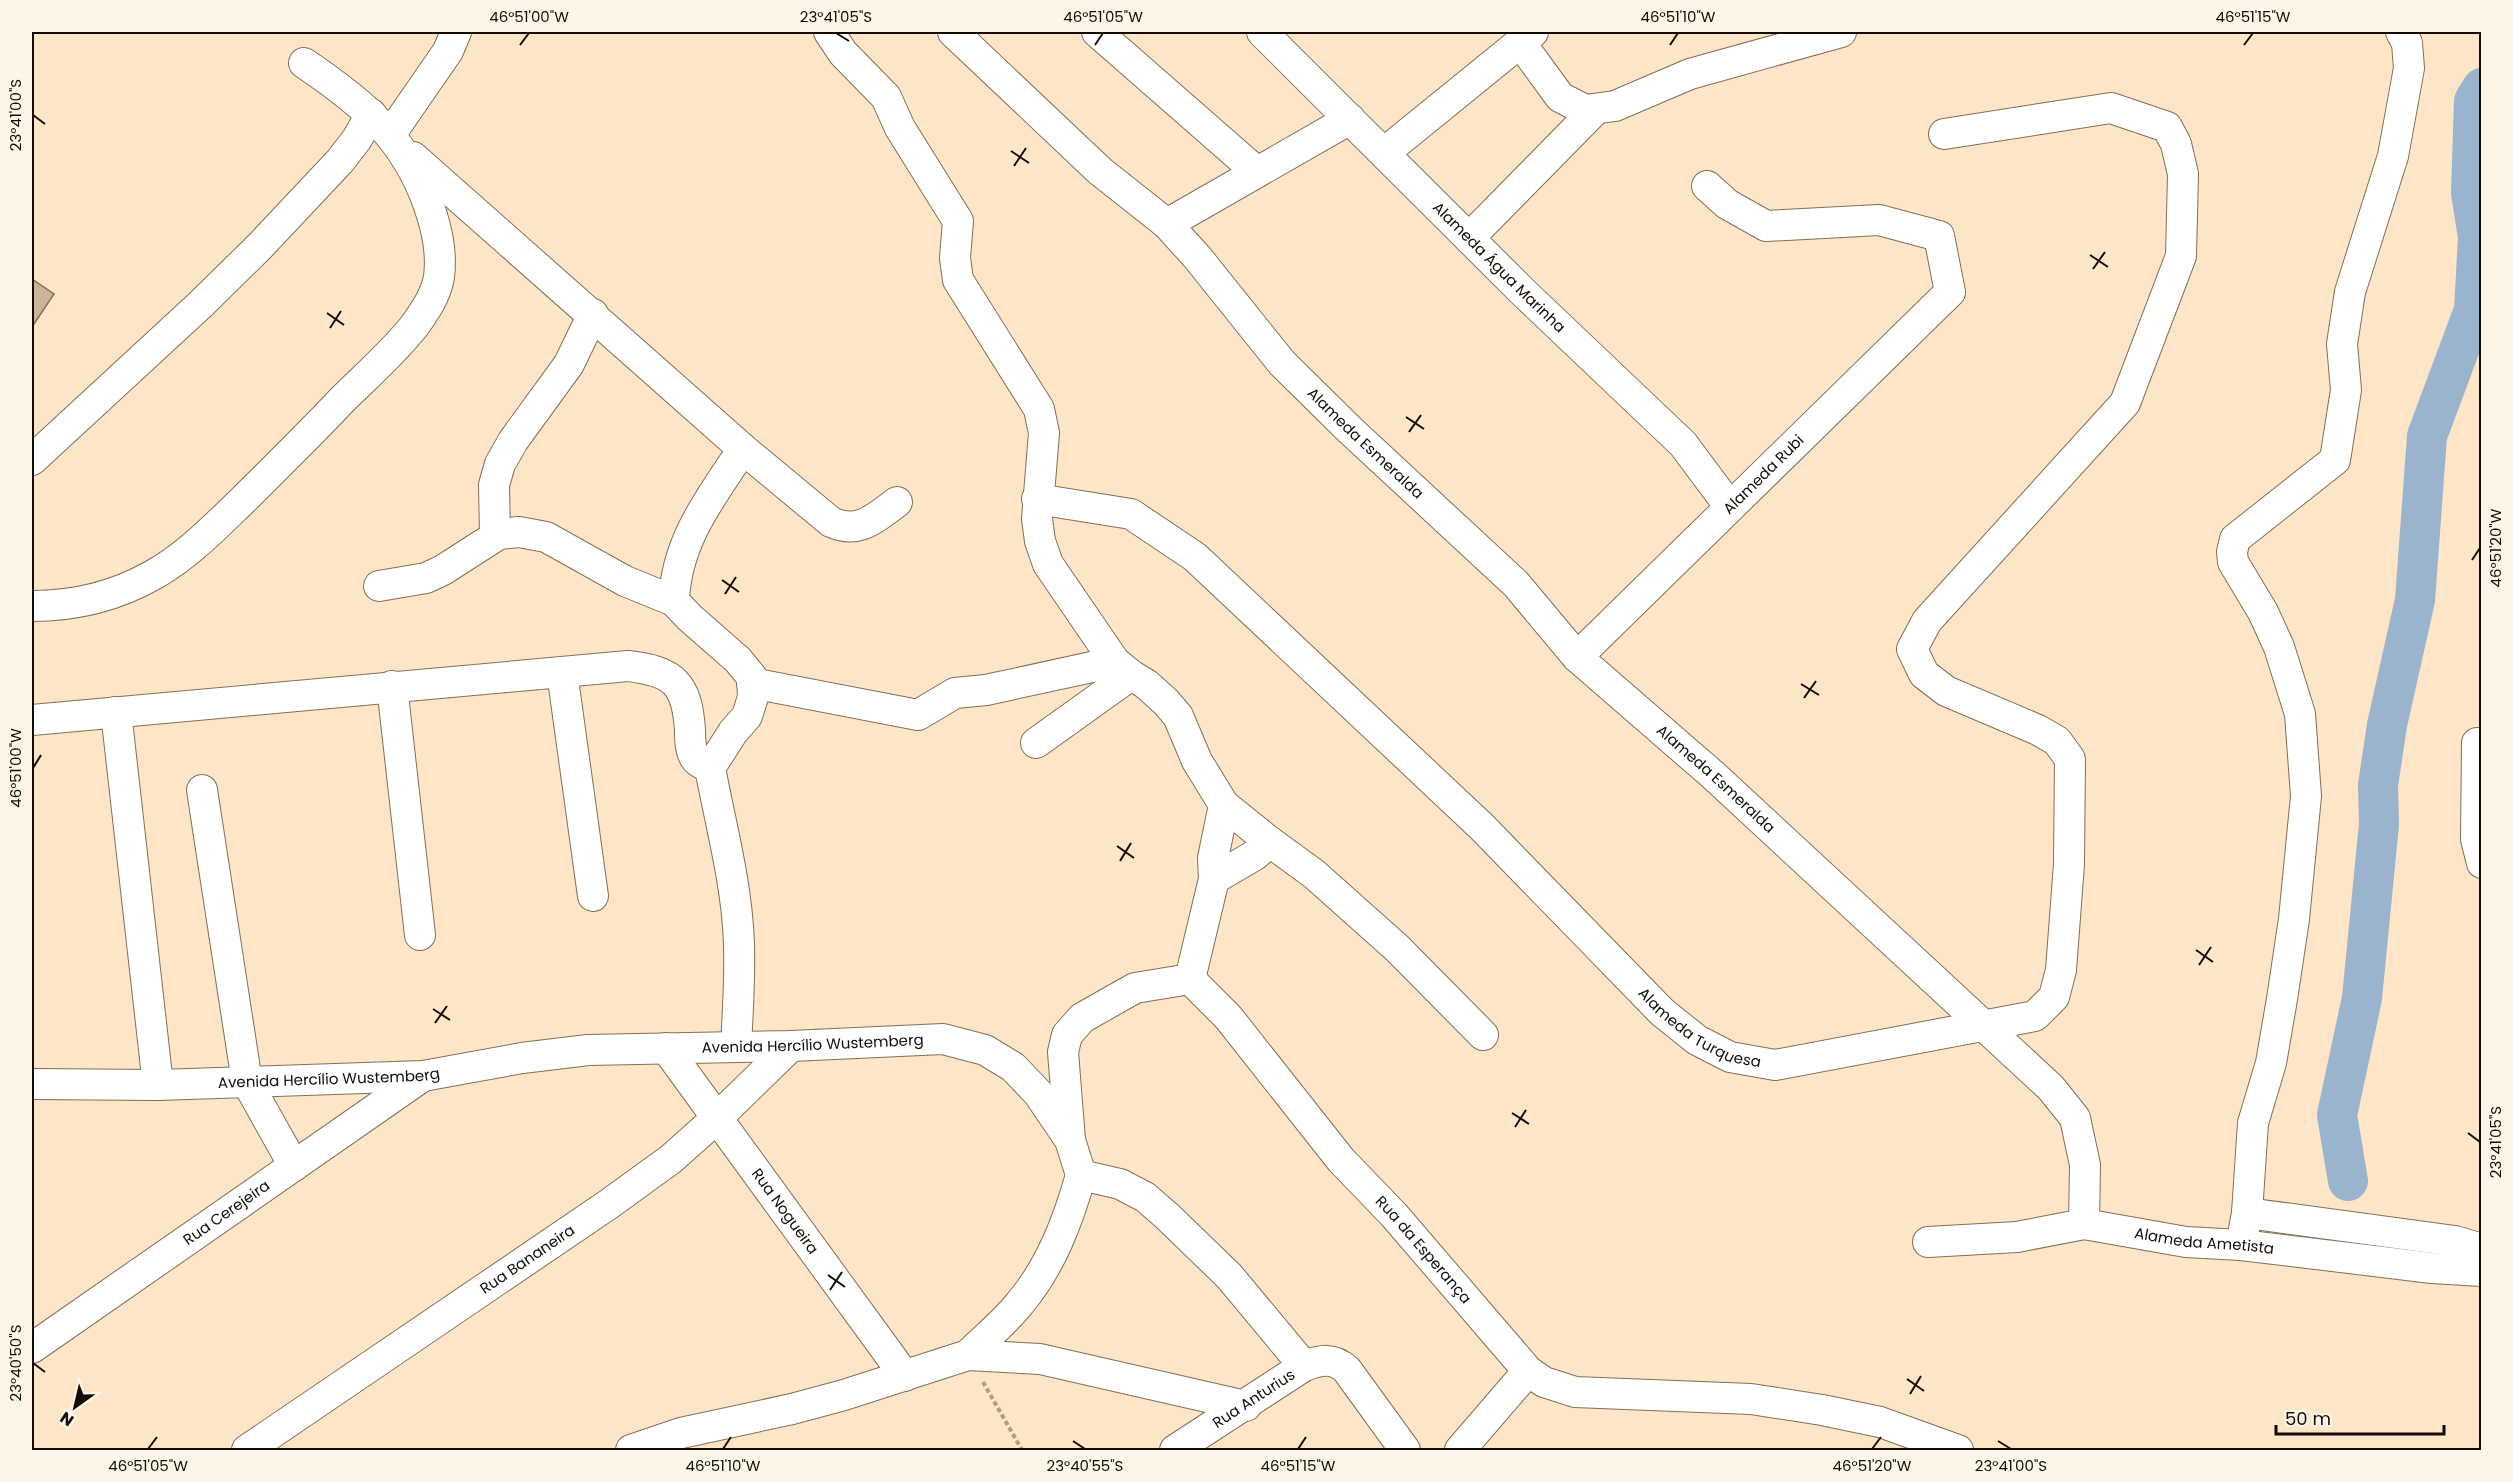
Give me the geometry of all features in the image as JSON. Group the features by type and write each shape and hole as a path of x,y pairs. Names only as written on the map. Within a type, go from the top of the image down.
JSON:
{"street":[{"path":"32,460 201,304 260,246 340,161 357,139 387,132 448,51 456,32"},
{"path":"829,32 843,53 886,97 900,128 958,221 955,258 958,279 1039,409 1044,433 1037,500 1040,541 1048,564 1123,669 1153,690 1178,716 1197,761 1224,806 1314,874 1397,948 1483,1035"},
{"name":"Alameda Esmeralda","path":"953,32 1100,171 1167,224 1197,257 1282,363 1350,430 1516,584 1577,657 1713,776 2050,1088 2075,1119 2085,1165 2084,1224"},
{"path":"1097,32 1257,172"},
{"name":"Alameda Água Marinha","path":"1262,32 1469,238 1683,444 1730,507"},
{"path":"1384,153 1527,37 1560,97 1585,110 1615,106 1690,74 1841,32"},
{"path":"2241,1245 2247,1213 2253,1123 2271,1063 2294,919 2306,796 2300,714 2279,646 2263,612 2233,562 2232,552 2235,539 2335,460 2346,390 2342,344 2350,292 2393,156 2409,68 2407,43 2401,32"},
{"path":"304,63 339,87 743,448 831,522 843,528 859,527 875,519 897,502"},
{"name":"Alameda Turquesa","path":"1037,500 1131,514 1195,557 1482,827 1662,1012 1697,1040 1730,1057 1760,1064 1792,1063 2035,1016 2054,997 2061,970 2069,864 2070,759 2057,741 2038,730 1946,691 1924,674 1912,649 1927,621 2126,404 2181,256 2183,174 2176,144 2167,127 2111,108 1944,134"},
{"path":"1469,238 1596,109"},
{"path":"1167,224 1350,119"},
{"path":"32,606 59,606 114,594 153,575 178,558 197,544 305,439 414,327 433,298 438,280 439,242 420,182 387,132"},
{"name":"Alameda Rubi","path":"1577,657 1950,292 1939,236 1879,220 1766,226 1727,204 1707,186"},
{"path":"495,536 494,484 500,464 513,441 569,364 593,314"},
{"path":"674,601 675,581 684,545 697,518 743,448"},
{"path":"379,586 426,578 443,570 495,536 519,532 546,537 625,581 674,601 738,660 752,677 753,697 747,716 733,732 710,768 733,889 739,943 736,1045"},
{"path":"32,720 628,666 647,668 664,674 680,686 688,705 692,752 696,760 710,768"},
{"path":"752,683 918,715 955,693 1123,669"},
{"path":"1036,743 1123,669"},
{"path":"562,672 593,896"},
{"path":"392,686 420,934"},
{"path":"116,712 158,1085"},
{"path":"2477,743 2476,839 2481,863"},
{"path":"202,790 247,1082 294,1166"},
{"path":"1070,1140 1063,1052 1067,1035 1082,1018 1135,988 1190,980 1214,879 1213,858 1224,806"},
{"path":"1214,879 1255,855 1270,842"},
{"name":"Rua da Esperança","path":"1190,980 1228,1017 1341,1160 1394,1215 1528,1371 1544,1382 1575,1392 1751,1399 1822,1410 1880,1422 1958,1450"},
{"name":"Avenida Hercílio Wustemberg","path":"32,1083 158,1085 423,1076 522,1058 588,1050 736,1045 791,1046 943,1039 985,1050 1013,1067 1038,1093 1070,1140 1081,1175"},
{"name":"Rua Bananeira","path":"265,1446 671,1159 791,1046"},
{"name":"Rua Nogueira","path":"666,1048 904,1376"},
{"name":"Rua Cerejeira","path":"32,1348 423,1076"},
{"path":"968,1355 1020,1303 1036,1280 1056,1248 1071,1211 1081,1175 1120,1184 1144,1197 1167,1216 1229,1276 1304,1366 1329,1360 1339,1363 1347,1370 1406,1450"},
{"path":"2247,1213 2455,1241 2481,1249"},
{"name":"Alameda Ametista","path":"1928,1242 2017,1237 2084,1224 2186,1242 2241,1245 2432,1268 2481,1271"},
{"path":"631,1450 681,1433 792,1409 968,1355 1040,1359 1246,1406"},
{"name":"Rua Anturius","path":"1174,1450 1246,1406 1304,1366"},
{"path":"1460,1450 1528,1371"}],"path":[{"path":"968,1355 1022,1450"}],"building":[{"path":"32,279 54,294 32,327"}],"waterway":[{"path":"2348,1181 2337,1115 2362,998 2379,824 2378,785 2387,725 2415,600 2427,436 2474,310 2478,237 2471,193 2474,101 2482,88"}]}
